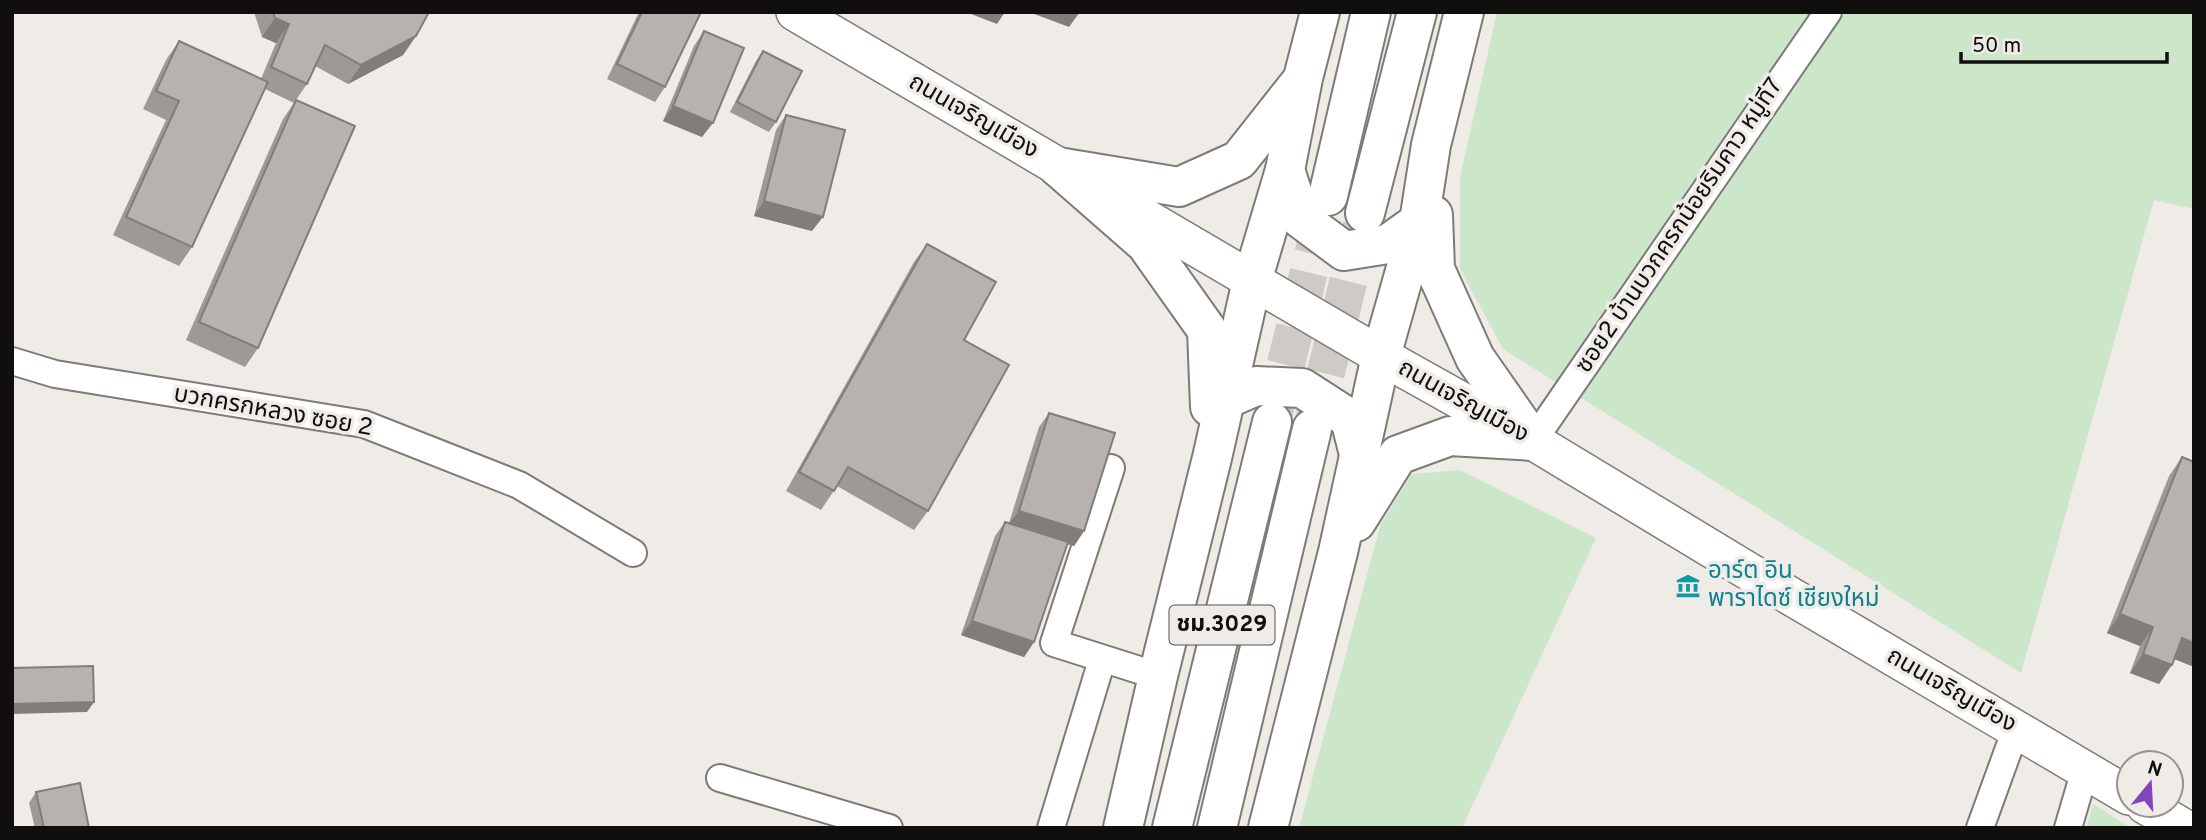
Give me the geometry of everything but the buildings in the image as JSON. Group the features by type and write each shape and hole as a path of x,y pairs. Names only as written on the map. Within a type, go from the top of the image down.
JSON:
{"main road":[{"name":"ถนนเจริญเมือง","path":"795,12 1381,356 1533,441 2115,788"},
{"path":"1123,828 1252,281 1284,170 1320,12"},
{"path":"1328,196 1371,12"},
{"path":"1365,213 1418,12"},
{"path":"1268,828 1338,552 1381,356 1419,222 1431,145 1464,12"},
{"path":"1058,167 1179,187 1239,160 1303,78"},
{"path":"1431,145 1435,269 1475,358 1533,441"},
{"path":"1058,167 1146,244 1206,330 1212,458"},
{"path":"1284,170 1301,219 1344,251 1388,244 1419,222"},
{"path":"1226,399 1256,386 1302,388 1350,419 1360,458"},
{"name":"ชม.3029","path":"1172,828 1272,422"},
{"name":"ชม.3029","path":"1217,828 1312,429"},
{"path":"1338,552 1398,455 1450,436 1533,441"},
{"path":"2169,819 2184,828"}],"street":[{"name":"ซอย2 บ้านบวกครกน้อยริมคาว หมู่ที7","path":"1533,441 1828,12"},
{"name":"บวกครกหลวง ซอย 2","path":"12,361 55,374 364,424 519,485 634,553"},
{"path":"1111,468 1054,643 1158,677"},
{"path":"1051,828 1102,660"},
{"path":"1980,828 2016,729"},
{"path":"2068,828 2085,770"},
{"path":"720,778 889,828"}],"green space":[{"path":"1497,12 2194,12 2194,209 2154,200 2021,673 1503,349 1460,269 1460,177"},
{"path":"1460,470 1596,538 1462,828 1299,828 1381,523 1412,474"},
{"path":"2093,804 2131,828 2086,828"}],"tunnel":[{"path":"1272,420 1326,203"},
{"path":"1312,429 1364,218"}],"place":[{"name":"อาร์ต อิน พาราไดซ์ เชียงใหม่","path":"1688,586"}]}
